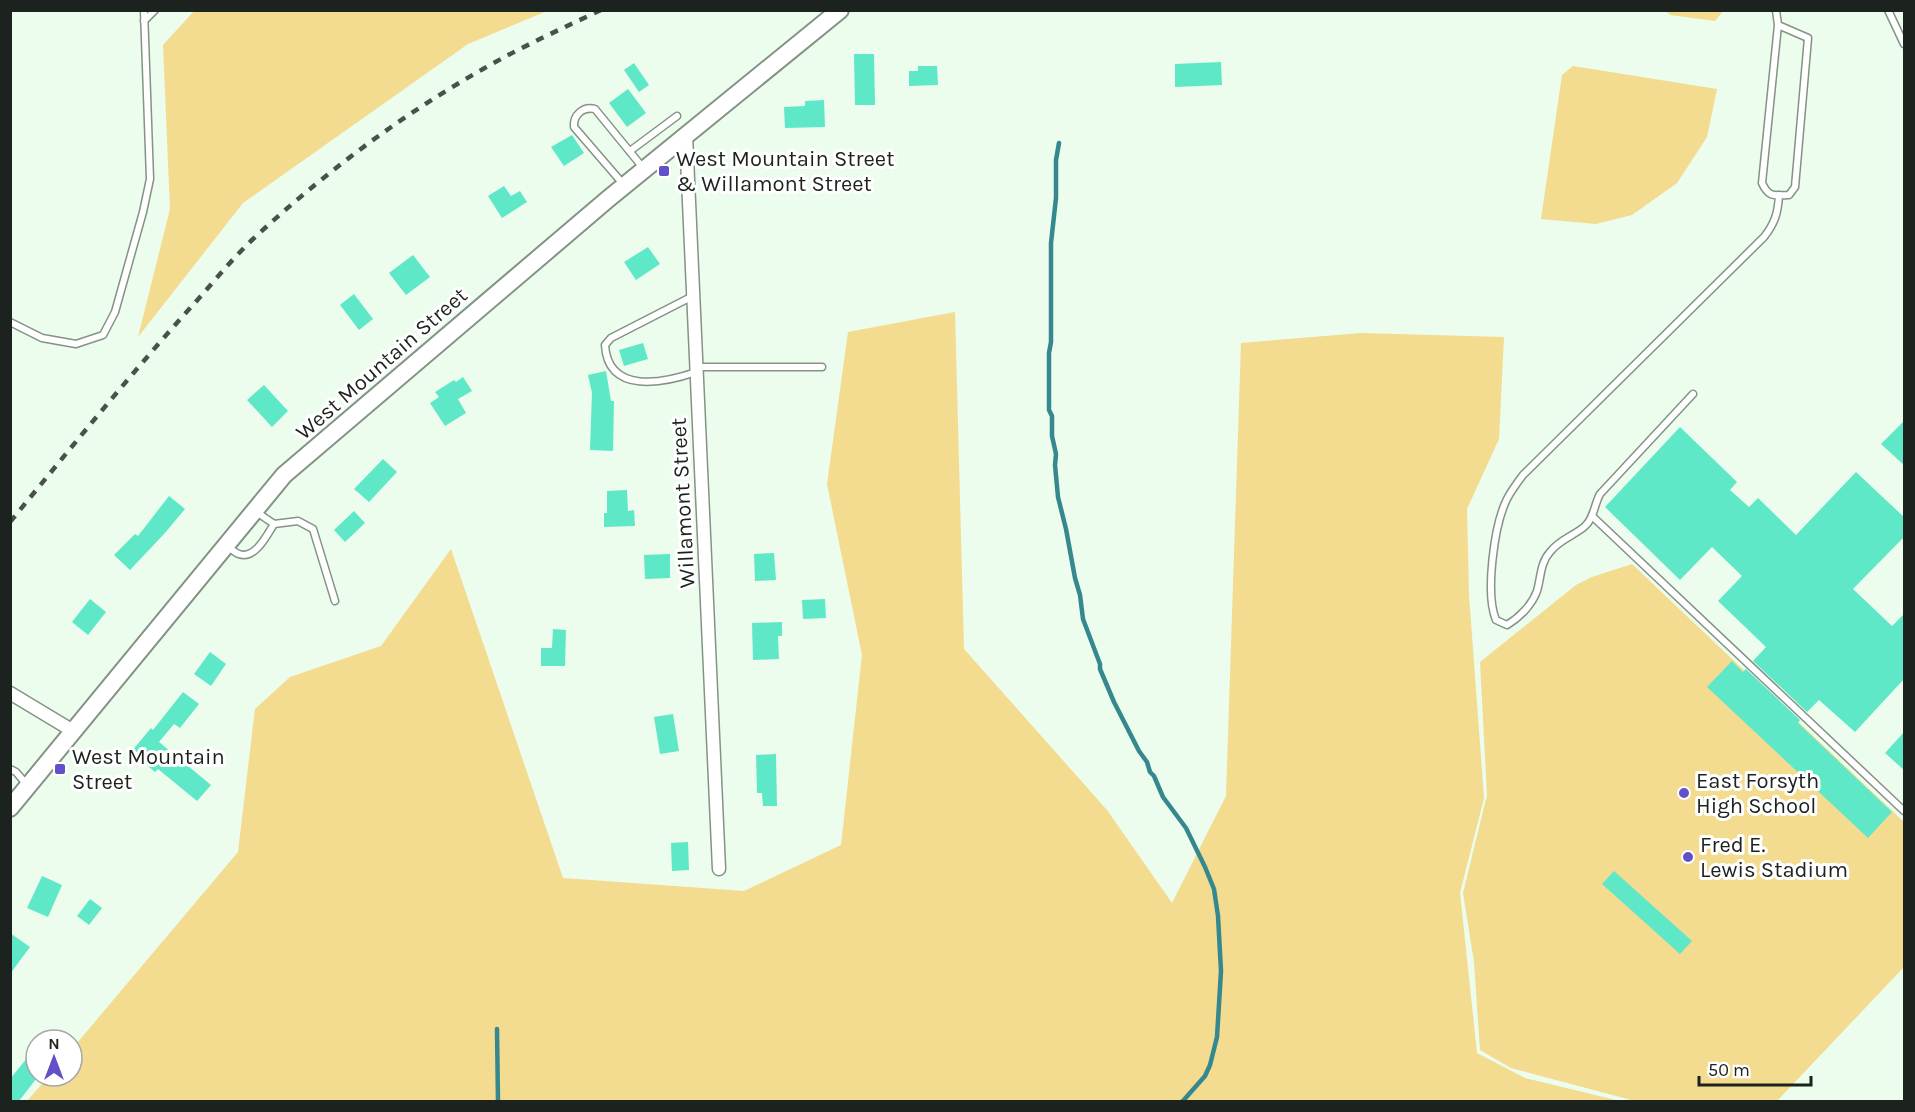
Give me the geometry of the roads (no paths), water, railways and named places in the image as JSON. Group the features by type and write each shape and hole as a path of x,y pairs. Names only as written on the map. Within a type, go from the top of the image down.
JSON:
{"main road":[{"name":"West Mountain Street","path":"10,808 284,475 644,169 840,10"}],"street":[{"name":"Willamont Street","path":"686,135 719,869"},
{"path":"10,693 73,731"}],"lane":[{"path":"10,322 42,338 76,344 103,335 115,312 150,179 144,10"},
{"path":"144,21 155,10"},
{"path":"1776,10 1778,25 1762,183 1766,192 1789,195 1795,187 1808,38 1778,25"},
{"path":"1888,10 1905,44"},
{"path":"624,186 574,127 575,117 584,109 595,109 644,169"},
{"path":"630,151 677,116"},
{"path":"1693,394 1600,494 1594,504 1592,516 1585,527 1568,536 1549,552 1540,573 1537,592 1520,617 1507,625 1496,620 1492,605 1493,550 1497,527 1507,500 1522,476 1764,237 1778,214 1779,195"},
{"path":"693,296 611,338 605,345 605,352 615,370 634,381 665,381 697,369 822,367"},
{"path":"255,511 274,524 298,521 313,529 335,601"},
{"path":"1592,516 1905,811"},
{"path":"226,545 239,554 248,554 257,548 274,524"},
{"path":"10,769 29,786"}],"waterway":[{"path":"1059,143 1051,243 1049,410 1052,416 1052,436 1056,454 1058,497 1080,595 1083,619 1114,702 1147,762 1163,797 1186,828 1205,867 1214,889 1218,916 1221,971 1217,1037 1205,1076 1182,1102"},
{"path":"497,1029 498,1102"}],"railway":[{"path":"10,522 169,332 237,255 280,215 363,147 422,106 497,61 601,10"}],"place":[{"name":"West Mountain Street & Willamont Street","path":"664,171"},
{"name":"West Mountain Street","path":"60,769"},
{"name":"East Forsyth High School","path":"1684,793"},
{"name":"Fred E. Lewis Stadium","path":"1688,857"}]}
